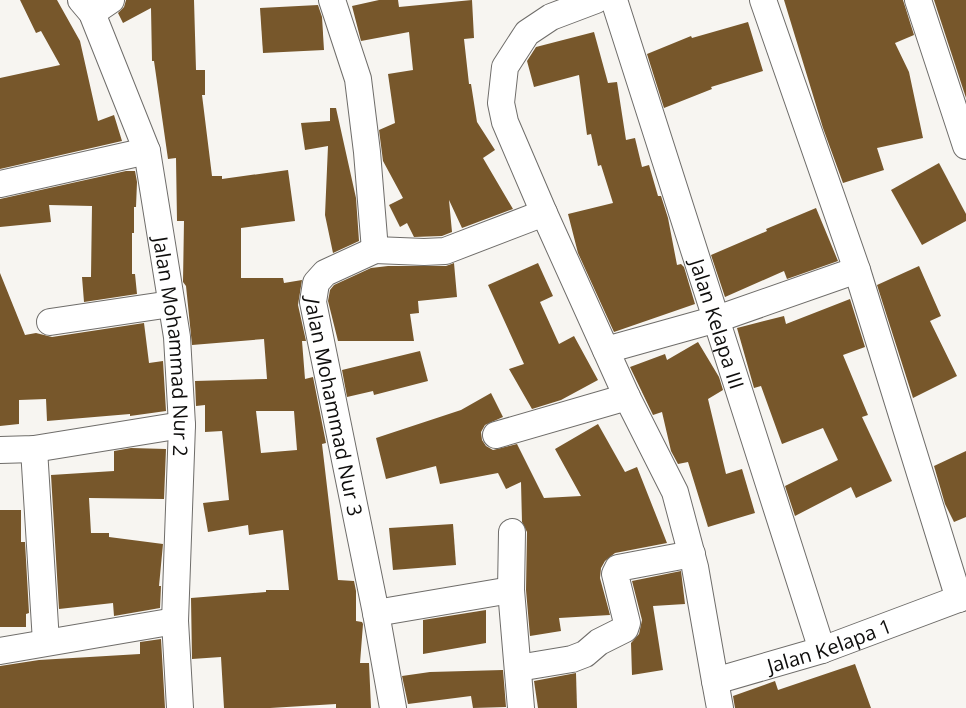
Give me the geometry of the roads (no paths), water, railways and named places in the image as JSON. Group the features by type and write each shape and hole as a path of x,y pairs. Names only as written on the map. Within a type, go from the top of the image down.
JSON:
{"street":[{"path":"332,0 358,79 368,152 375,250 446,251 544,213"},
{"path":"596,0 551,17 527,33 505,67 501,103 506,122 544,213 627,398 675,492 692,554 720,708"},
{"name":"Jalan Kelapa III","path":"614,0 822,650"},
{"path":"763,0 857,270 962,598"},
{"path":"918,0 961,115 966,146"},
{"name":"Jalan Mohammad Nur 2","path":"95,4 147,151 177,337 182,425 175,621 180,708"},
{"path":"0,184 147,151"},
{"name":"Jalan Mohammad Nur 3","path":"375,250 324,273 316,283 313,302 393,708"},
{"path":"606,350 717,319 857,270"},
{"path":"50,322 171,304"},
{"path":"496,435 627,398"},
{"path":"0,450 34,449 182,425"},
{"path":"34,449 46,642"},
{"path":"512,532 511,590 521,708"},
{"path":"518,668 572,659 585,654 599,642 625,629 627,623 615,574 618,568 692,554"},
{"path":"376,613 511,590"},
{"name":"Jalan Kelapa 1","path":"715,681 822,650 962,598"},
{"path":"0,651 175,621"}]}
